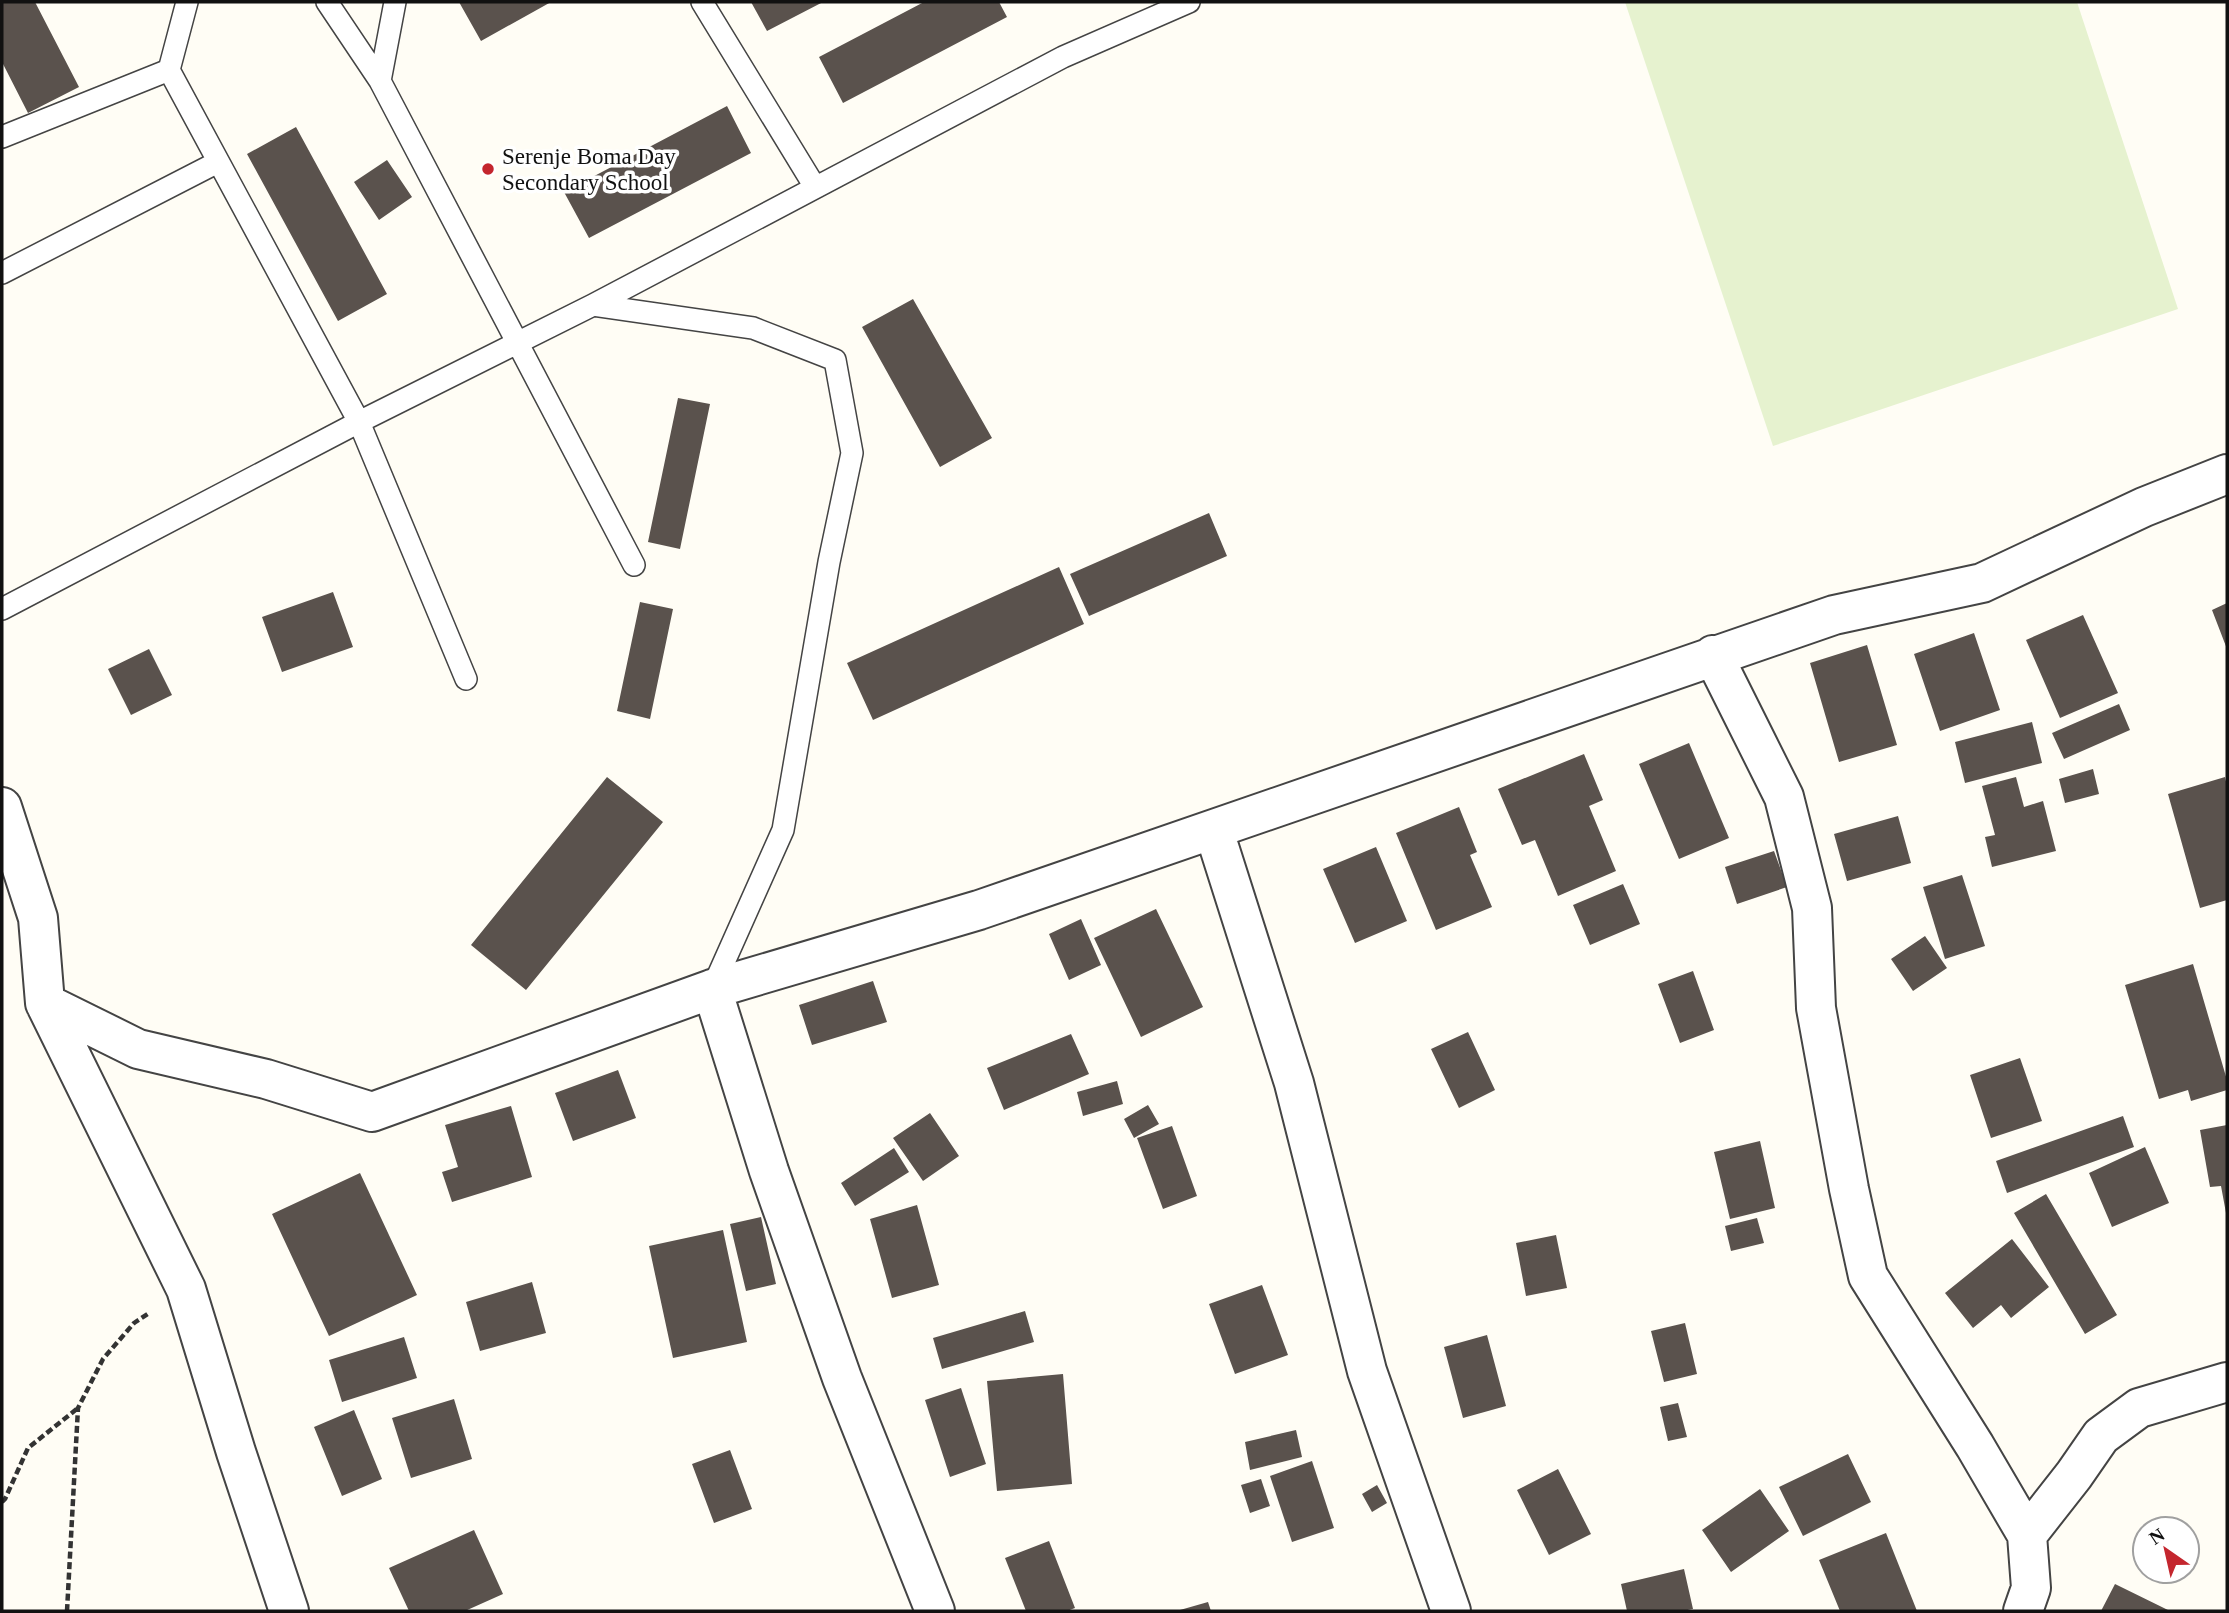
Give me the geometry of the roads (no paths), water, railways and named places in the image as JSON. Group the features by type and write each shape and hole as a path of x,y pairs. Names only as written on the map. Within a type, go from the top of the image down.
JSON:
{"street":[{"path":"46,1003 138,1049 266,1079 372,1112 712,989 979,910 1834,615 1982,583 2144,507 2227,474"},
{"path":"1713,655 1784,797 1812,908 1816,1008 1868,1276 1975,1446 2027,1535 2031,1588 2023,1611"},
{"path":"2,807 38,918 46,1003 186,1289 289,1611"},
{"path":"1214,831 1294,1083 1367,1371 1451,1611"},
{"path":"712,989 769,1171 842,1378 935,1611"},
{"path":"2027,1535 2101,1436 2139,1408 2227,1382"}],"lane":[{"path":"187,2 169,70 359,422 466,680"},
{"path":"327,2 380,81 634,565"},
{"path":"380,81 395,2"},
{"path":"702,2 815,187"},
{"path":"2,609 359,422 593,304 1063,57 1189,2"},
{"path":"2,138 169,70"},
{"path":"2,273 218,162"},
{"path":"593,304 753,328 835,360 852,453 829,562 783,830 712,989"}],"place":[{"name":"Serenje Boma Day Secondary School","path":"488,169"}]}
